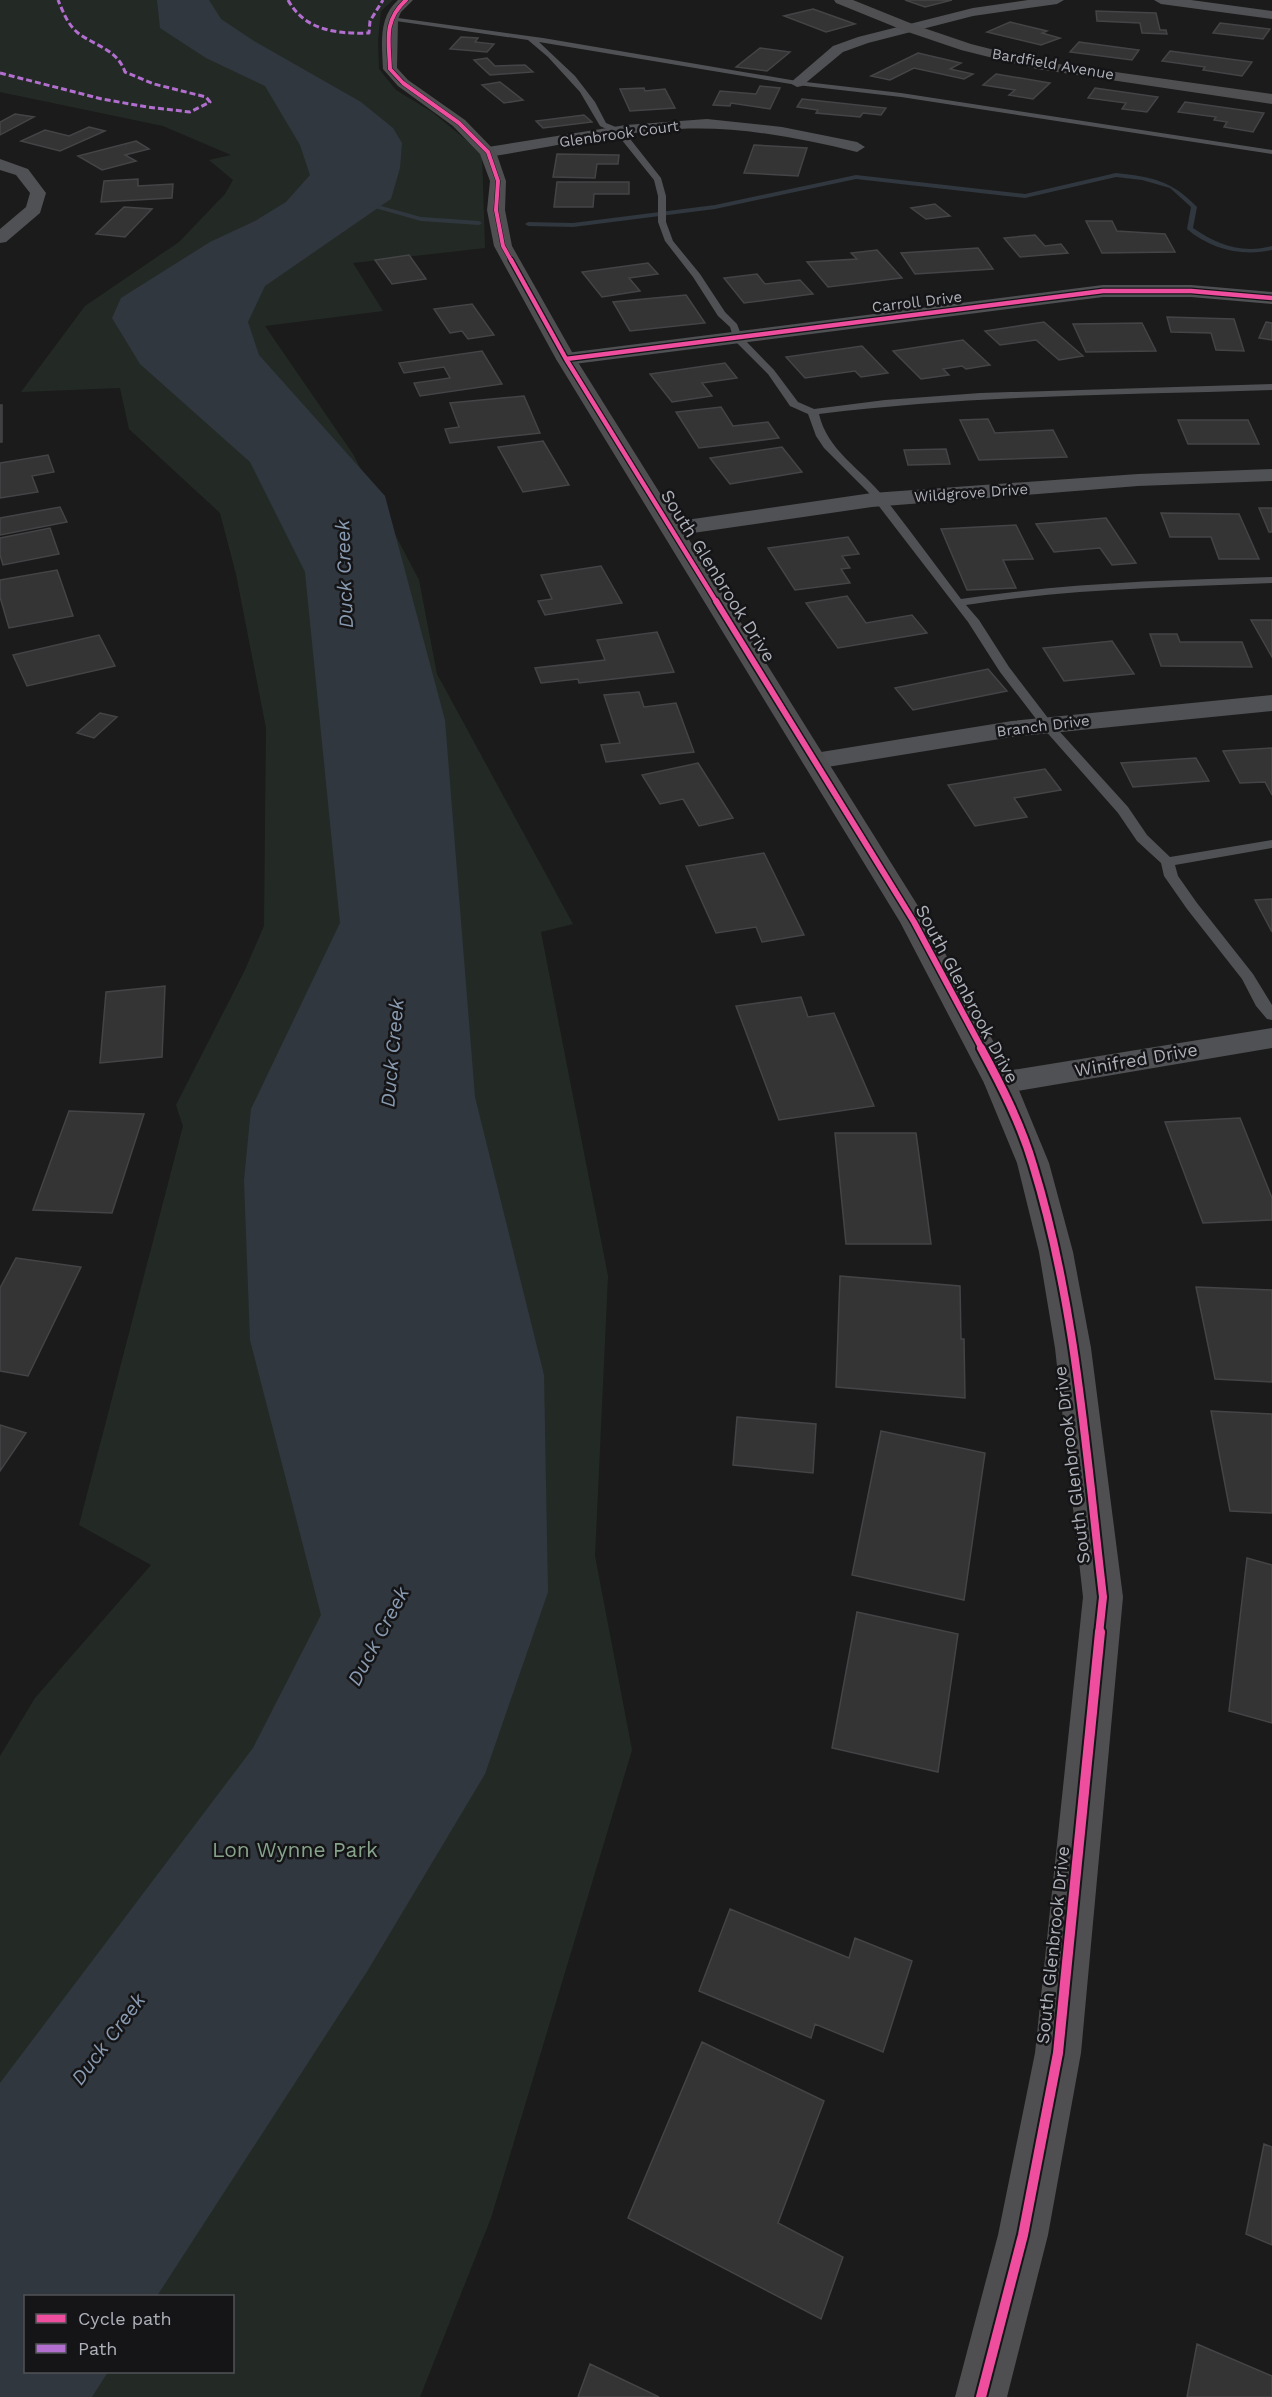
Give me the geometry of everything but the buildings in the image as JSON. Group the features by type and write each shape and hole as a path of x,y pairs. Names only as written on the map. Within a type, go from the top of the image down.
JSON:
{"street":[{"name":"Bardfield Avenue","path":"841,0 910,28 966,47 1037,65 1272,99"},
{"path":"797,83 838,49 863,40 973,12 1057,0"},
{"path":"1161,0 1272,15"},
{"name":"South Glenbrook Drive","path":"398,9 389,34 390,69 403,83 459,123 488,152 498,181 496,210 503,246 566,359 914,922 999,1083 1033,1163 1056,1252 1073,1348 1103,1597 1058,2053 1023,2235 981,2397"},
{"name":"Glenbrook Court","path":"488,152 661,126 707,124 788,131 857,147"},
{"path":"0,164 22,172 38,193 34,209 0,238"},
{"name":"Carroll Drive","path":"566,359 1104,291 1191,291 1272,298"},
{"name":"Wildgrove Drive","path":"672,529 878,500 1138,480 1272,475"},
{"name":"Branch Drive","path":"815,761 1047,724 1272,703"},
{"name":"Winifred Drive","path":"999,1083 1272,1038"}],"lane":[{"path":"398,9 531,39 797,83 901,96 1272,152"},
{"path":"531,39 548,51 601,116 603,124 620,132 658,180 662,196 662,219 669,241 697,276 721,314 734,326 737,338 771,372 794,404 813,412 885,402 980,396 1272,387"},
{"path":"813,412 815,426 829,449 873,491 973,620 1004,669 1047,724 1079,763 1123,810 1143,838 1167,862 1172,876 1187,899 1248,977 1261,1002 1272,1015"},
{"path":"958,603 1014,594 1114,586 1272,580"},
{"path":"1167,862 1272,844"}],"green space":[{"name":"Lon Wynne Park","path":"0,0 393,0 381,11 378,40 379,69 396,90 432,112 482,153 485,248 353,263 383,311 265,326 353,454 419,580 437,674 573,924 541,932 608,1276 595,1556 632,1750 491,2218 420,2397 0,2397 0,1756 35,1698 151,1565 79,1525 183,1126 176,1105 244,972 264,926 266,728 236,574 220,513 129,429 120,388 21,392 85,306 179,242 225,194 233,180 209,160 231,155 163,126 0,92"}],"water":[{"name":"Duck Creek","path":"157,0 209,0 221,19 254,41 361,102 393,128 402,143 400,168 391,199 265,286 248,322 259,355 385,496 445,720 475,1097 544,1375 548,1592 485,1774 368,1970 158,2295 24,2295 24,2373 107,2373 92,2397 0,2397 0,2083 253,1748 321,1615 250,1340 244,1180 251,1109 340,923 305,572 250,462 140,364 112,318 121,298 210,242 255,221 286,202 310,175 300,145 265,86 206,58 160,28"}],"waterway":[{"path":"528,224 573,225 715,207 856,177 1025,196 1116,175 1143,178 1172,187 1194,207 1190,229 1209,241 1240,251 1261,251 1272,248"},
{"path":"363,203 421,219 479,223"}],"marked path":[{"path":"0,73 102,99 147,107 190,112 210,102 206,97 154,84 125,72 113,53 74,30 58,0"},
{"path":"288,0 294,11 311,25 345,33 369,33 370,21 383,0"}],"cycle path":[{"path":"406,0 395,10 391,19 390,69 403,83 459,123 488,152 498,181 496,210 503,246 566,359 914,922 1000,1083 1033,1163 1056,1252 1073,1348 1103,1597 1058,2053 1023,2235 981,2397"},
{"path":"566,359 1103,291 1191,291 1272,298"}]}
